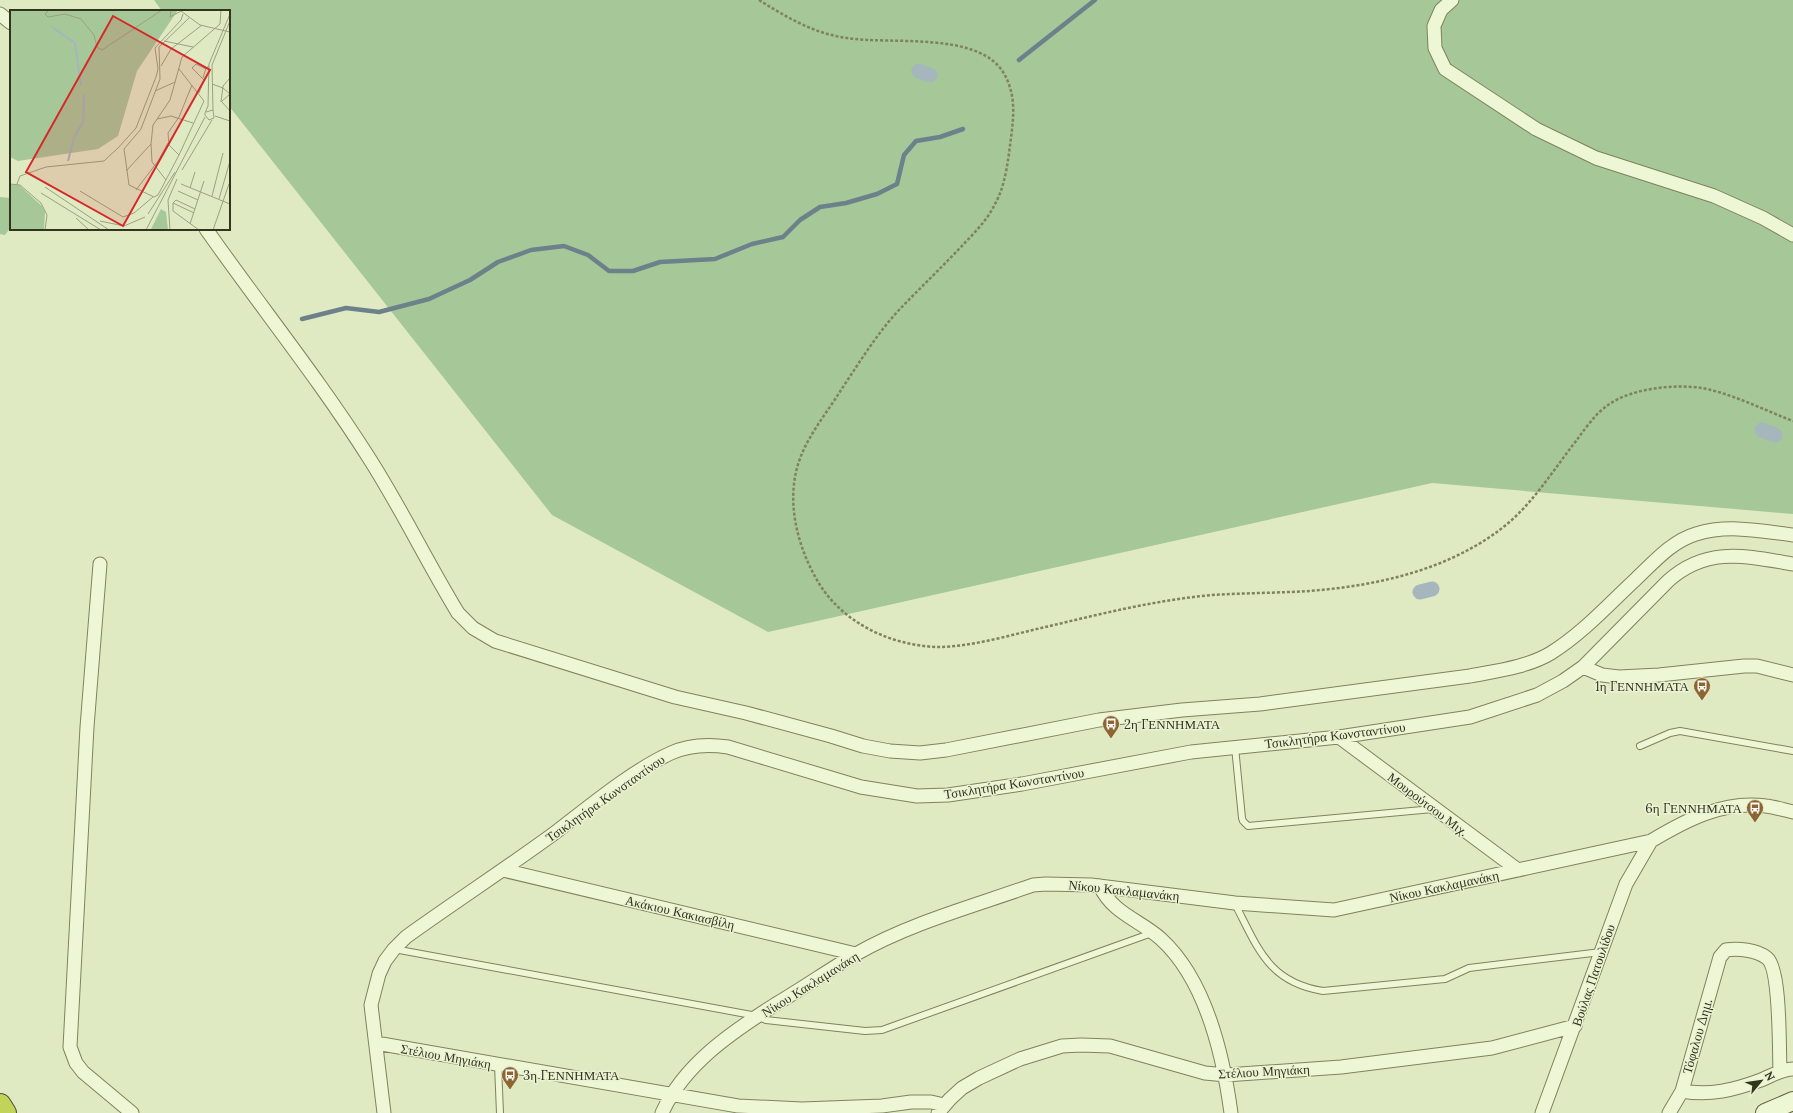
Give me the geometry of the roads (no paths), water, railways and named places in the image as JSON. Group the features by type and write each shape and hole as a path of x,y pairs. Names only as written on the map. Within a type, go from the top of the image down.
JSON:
{"highway":[{"path":"0,1105 5,1113"}],"main road":[{"path":"1765,1113 1793,1101"}],"street":[{"path":"1452,0 1441,10 1434,26 1435,48 1445,69 1536,129 1596,158 1714,196 1763,218 1793,235"},
{"path":"0,14 10,22"},
{"path":"207,230 238,275 326,393 369,458 458,613 474,628 495,641 675,697 746,713 863,746 890,751 920,753 946,750 1099,720 1182,710 1260,704 1470,676 1499,670 1550,654 1579,632 1658,558 1683,540 1696,534 1739,528 1793,535"},
{"name":"Τσικλητήρα Κωνσταντίνου","path":"384,1113 371,1005 378,974 394,949 406,937 503,870 639,771 671,753 696,746 714,745 734,748 861,787 890,793 934,796 1022,784 1191,752 1339,737 1470,717 1537,695 1563,681 1583,667 1668,581 1676,574 1696,562 1708,559 1743,556 1793,564"},
{"path":"100,564 87,727 70,1046 76,1064 83,1072 132,1113"},
{"path":"1583,667 1602,675 1620,677 1659,675 1744,666 1757,666 1793,674"},
{"name":"Μουρούτσου Μιχ.","path":"1339,737 1518,870"},
{"path":"1651,841 1682,823 1724,807 1766,806 1793,812"},
{"name":"Νίκου Κακλαμανάκη","path":"662,1113 672,1094 704,1056 757,1016 856,954 906,930 1033,885 1100,886 1234,903 1334,910 1651,841"},
{"name":"Βούλας Πατουλίδου","path":"1542,1113 1626,884 1651,841"},
{"name":"Ακάκιου Κακιασβίλη","path":"503,870 856,954"},
{"path":"1100,886 1103,893 1122,914 1154,932 1177,957 1193,983 1216,1038 1226,1075 1231,1113"},
{"name":"Τόφαλου Δημ.","path":"1669,1113 1682,1091 1720,957 1726,950 1734,949 1760,954 1768,958 1772,965 1777,989 1780,1072"},
{"name":"Στέλιου Μηγιάκη","path":"376,1043 498,1066 672,1094 738,1109 802,1109 882,1106 911,1102 932,1102 941,1109 962,1088 979,1078 1020,1059 1062,1046 1110,1046 1205,1073 1226,1075 1341,1067 1492,1048 1575,1026"},
{"path":"1682,1091 1696,1094 1725,1091 1793,1069"}],"lane":[{"path":"1640,746 1670,733 1680,731 1793,751"},
{"path":"1235,747 1242,818 1243,822 1248,826 1435,809"},
{"path":"1234,903 1258,949 1269,965 1282,976 1294,983 1309,989 1323,991 1445,979 1469,968 1601,952"},
{"path":"394,949 757,1016 773,1021 865,1032 882,1030 1154,932"},
{"path":"498,1066 500,1113"}],"waterway":[{"path":"1019,60 1095,0"},
{"path":"919,71 930,75"},
{"path":"302,319 346,308 379,312 429,299 470,280 498,262 531,250 564,246 588,255 609,271 633,271 660,262 715,259 752,244 783,237 800,220 820,207 846,203 877,194 897,184 904,155 916,141 940,137 963,129"},
{"path":"1762,430 1775,435"},
{"path":"1420,592 1432,589"}],"place":[{"name":"1η ΓΕΝΝΗΜΑΤΑ","path":"1702,701"},
{"name":"2η ΓΕΝΝΗΜΑΤΑ","path":"1111,739"},
{"name":"6η ΓΕΝΝΗΜΑΤΑ","path":"1755,823"},
{"name":"3η ΓΕΝΝΗΜΑΤΑ","path":"510,1090"}]}
